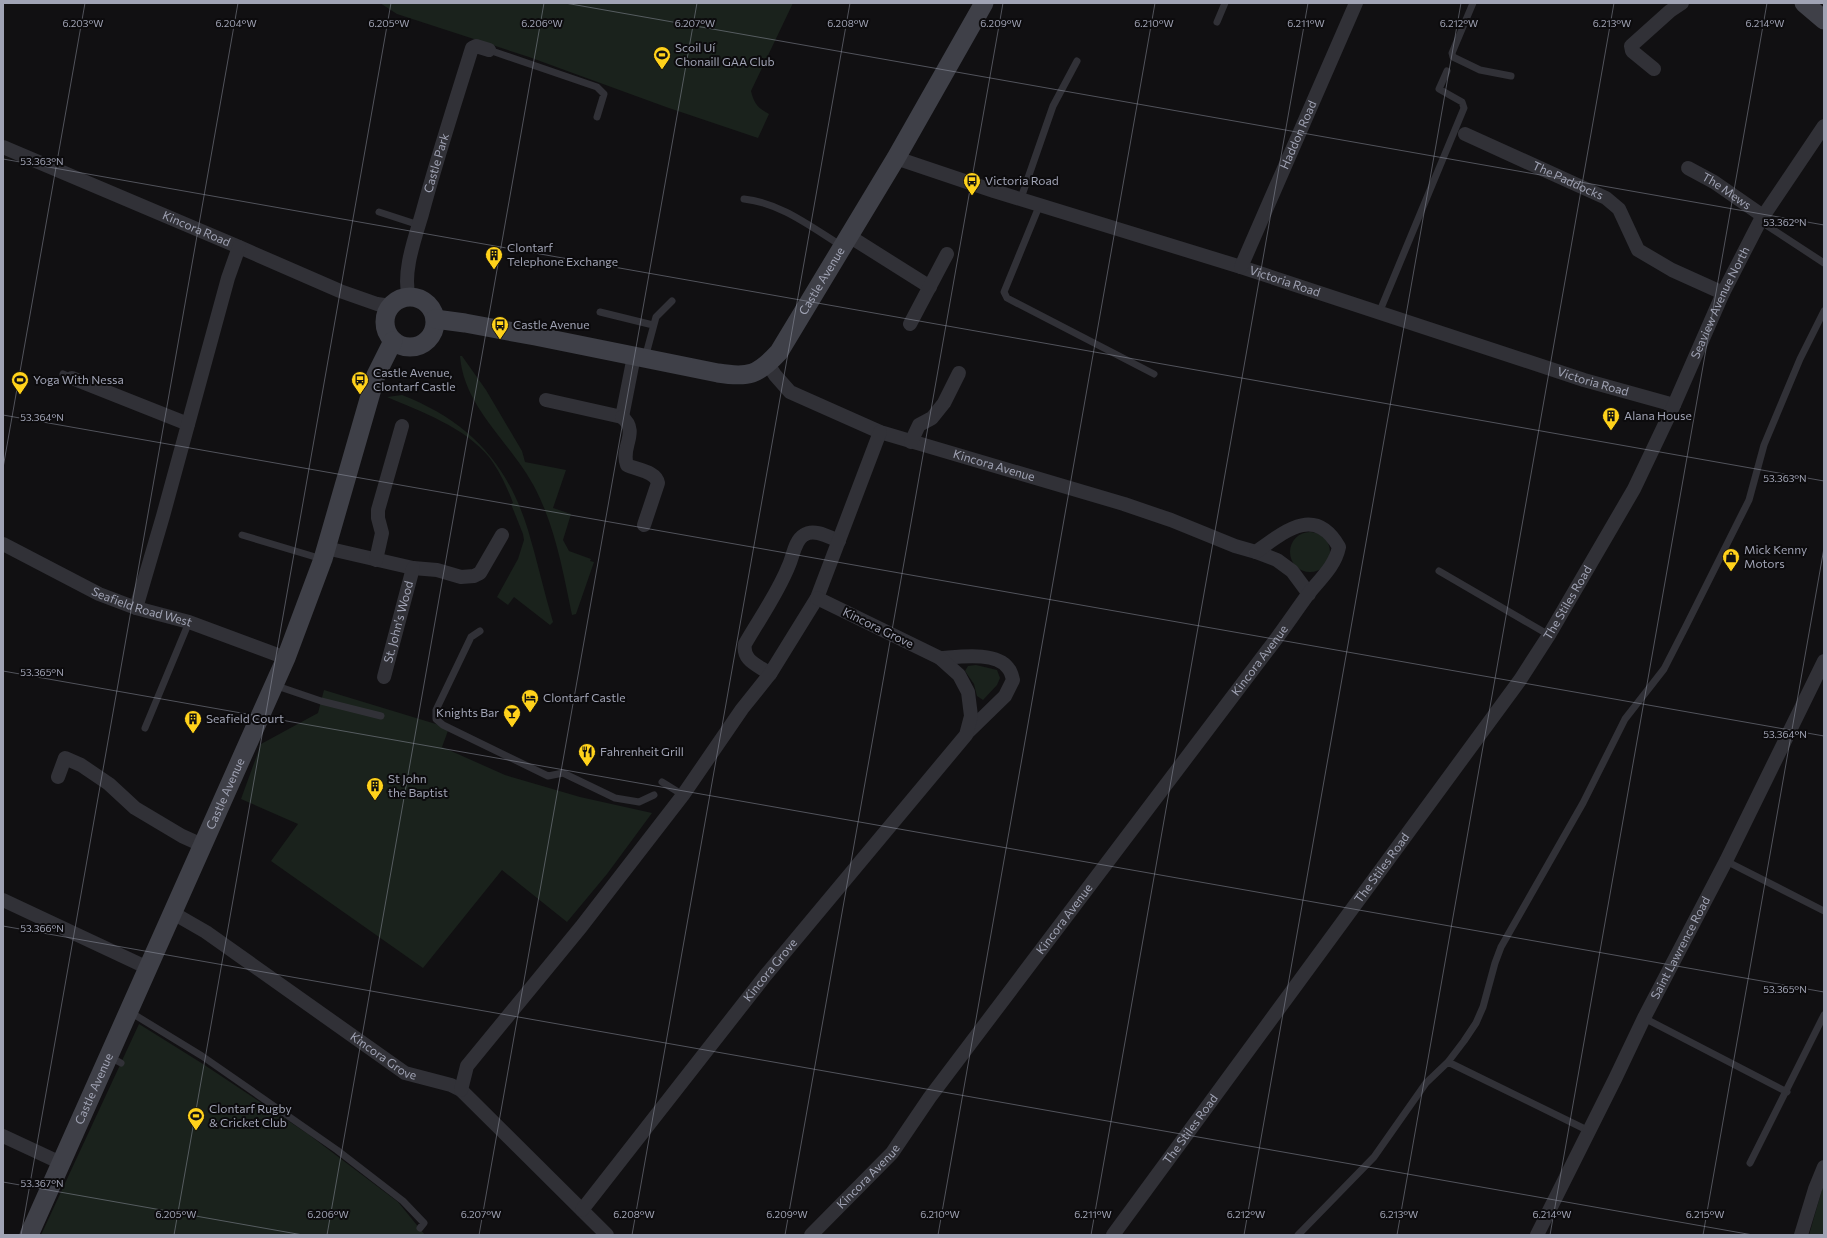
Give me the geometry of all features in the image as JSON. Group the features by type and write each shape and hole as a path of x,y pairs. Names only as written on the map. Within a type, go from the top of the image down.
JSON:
{"street":[{"name":"Castle Avenue","path":"435,319 465,323 738,376 756,372 768,364 779,352 896,158 984,3"},
{"name":"Haddon Road","path":"1241,267 1356,3"},
{"path":"1654,69 1632,51 1631,46 1664,16 1682,3"},
{"path":"1804,3 1824,20"},
{"name":"Castle Park","path":"409,297 406,288 410,260 431,179 472,48 476,46 489,50"},
{"name":"Seaview Avenue North","path":"1634,489 1674,405 1724,293 1762,219 1824,126"},
{"name":"The Paddocks","path":"1465,134 1606,198 1619,210 1638,250 1672,270 1724,293"},
{"name":"Kincora Road","path":"3,147 340,291 377,304 391,306"},
{"name":"Victoria Road","path":"896,158 1241,267 1584,380 1674,405"},
{"name":"The Mews","path":"1688,168 1714,182 1762,219"},
{"path":"846,241 930,287"},
{"path":"136,608 228,278 239,247"},
{"path":"910,324 947,254"},
{"path":"409,297 421,300 428,304 435,319 432,335 420,345 408,347 394,341 387,332 385,325 385,318 391,306 400,299 409,297"},
{"name":"Castle Avenue","path":"29,1235 61,1163 115,1059 128,1011 286,658 324,554 376,375 394,341"},
{"path":"622,417 640,357"},
{"name":"Kincora Avenue","path":"768,364 775,375 790,392 880,432 1124,504 1171,520 1235,546 1277,560 1292,571 1309,594"},
{"path":"911,442 919,425 932,418 944,403 959,374"},
{"path":"67,376 188,424"},
{"path":"546,400 622,417 629,422 631,430 625,459 627,465 653,474 657,478 658,483 644,525"},
{"path":"376,560 382,533 378,518 378,510 402,426"},
{"path":"461,1090 464,1074 471,1060 581,927 683,795 742,710 770,674 817,598 880,432"},
{"name":"The Stiles Road","path":"1113,1235 1520,680 1549,635 1634,489"},
{"name":"Kincora Avenue","path":"811,1235 892,1153 930,1097 1309,594 1337,559 1340,547 1329,533 1312,524 1298,525 1284,531 1256,552"},
{"path":"770,674 747,658 744,652 745,644 788,567 798,540 804,535 819,533 839,540"},
{"name":"St. John's Wood","path":"324,554 376,560 413,568 436,570 461,577 474,576 480,573 484,568 502,535"},
{"name":"Seafield Road West","path":"3,544 99,594 136,608 189,622 286,658"},
{"name":"St. John's Wood","path":"384,677 413,568"},
{"name":"Kincora Grove","path":"817,598 940,658 959,675 968,692 971,716 966,735"},
{"name":"Kincora Grove","path":"582,1210 765,976 966,735 1005,696 1013,680 1008,668 995,659 976,656 940,658"},
{"name":"Saint Lawrence Road","path":"1537,1235 1644,1018 1726,860 1824,661"},
{"path":"58,777 65,758 81,765 109,784 135,808 202,846"},
{"path":"3,900 148,968"},
{"name":"Kincora Grove","path":"173,913 206,932 405,1073 451,1085 461,1090 607,1235"},
{"path":"3,1136 61,1163"},
{"path":"1802,1235 1823,1169"}],"lane":[{"path":"1217,22 1225,3"},
{"path":"1474,3 1452,53 1453,57 1480,70 1511,76"},
{"path":"489,50 597,87 604,94 597,117"},
{"path":"1021,198 1052,106 1077,61"},
{"path":"1379,313 1464,108 1462,102 1439,90 1447,70"},
{"path":"744,199 766,202 846,241"},
{"path":"1040,204 1004,292 1007,298 1154,374"},
{"path":"379,212 419,225"},
{"path":"1762,219 1824,263"},
{"path":"640,357 656,317 672,301"},
{"path":"1298,1235 1374,1157 1426,1083 1448,1062 1476,1023 1483,1008 1495,963 1501,947 1583,803 1625,719 1664,669 1732,535 1749,500 1764,445 1800,359 1824,311"},
{"path":"600,312 653,325"},
{"path":"242,535 324,554"},
{"path":"1439,571 1549,635"},
{"path":"145,728 189,622"},
{"path":"480,631 471,637 436,710 436,719 443,725 548,776 563,773 615,798 639,802 654,795"},
{"path":"274,685 321,701 381,716"},
{"path":"662,782 683,795"},
{"path":"1726,860 1824,911"},
{"path":"128,1011 202,1056 337,1150 406,1204 424,1224 420,1228"},
{"path":"1750,1163 1787,1092 1824,1015"},
{"path":"1644,1018 1787,1092"},
{"path":"1448,1062 1589,1131"}],"shaded area":[{"name":"Scoil Uí Chonaill GAA Club","path":"380,3 793,3 751,91 757,105 769,114 758,138 666,107 529,57 397,14"},
{"path":"460,356 462,356 486,390 522,451 525,462 566,470 553,508 571,514 563,540 569,551 591,559 590,561 594,562 576,614 572,615 558,551 543,505 526,473 491,426 470,393 463,375"},
{"path":"402,395 426,405 465,431 482,447 496,464 509,484 528,530 553,622 550,625 514,597 508,605 497,597 518,559 524,540 511,504 513,503 496,467 489,457 468,437 428,414 387,397"},
{"path":"1306,532 1314,532 1321,535 1327,541 1330,552 1327,563 1321,569 1314,572 1306,572 1299,569 1293,563 1290,556 1290,548 1293,541 1299,535"},
{"path":"976,665 997,670 1000,678 997,685 983,700 977,696 974,684 965,671 968,666"},
{"path":"324,690 449,728 442,747 505,775 580,797 652,813 607,874 567,922 502,870 423,968 271,861 298,824 241,799 261,744 318,713"},
{"name":"Clontarf Rugby & Cricket Club","path":"139,1024 203,1064 308,1134 398,1202 425,1235 41,1235"},
{"path":"1823,1186 1824,1235 1809,1235"}],"place":[{"name":"Scoil Uí Chonaill GAA Club","path":"662,70"},
{"name":"Victoria Road","path":"972,196"},
{"name":"Clontarf Telephone Exchange","path":"494,270"},
{"name":"Castle Avenue","path":"500,340"},
{"name":"Yoga With Nessa","path":"20,395"},
{"name":"Castle Avenue, Clontarf Castle","path":"360,395"},
{"name":"Alana House","path":"1611,431"},
{"name":"Mick Kenny Motors","path":"1731,572"},
{"name":"Clontarf Castle","path":"530,713"},
{"name":"Knights Bar","path":"512,728"},
{"name":"Seafield Court","path":"193,734"},
{"name":"Fahrenheit Grill","path":"587,767"},
{"name":"St John the Baptist","path":"375,801"},
{"name":"Clontarf Rugby & Cricket Club","path":"196,1131"}]}
